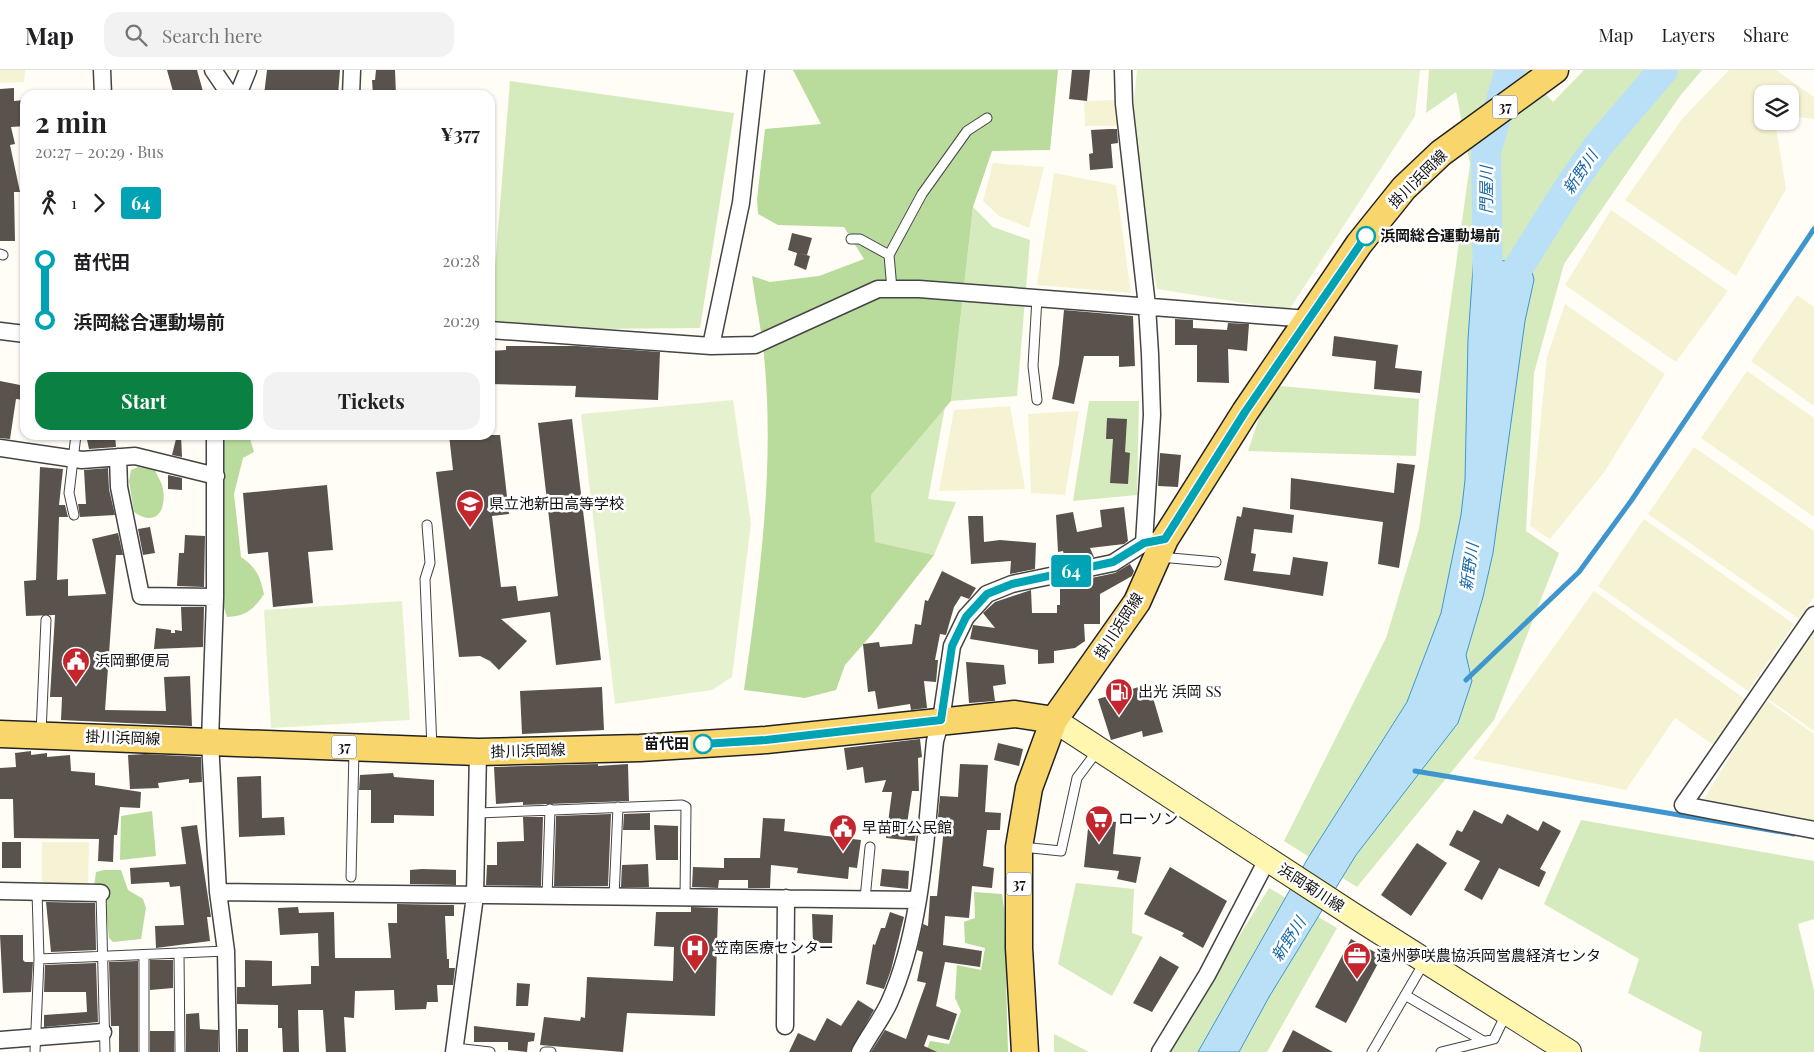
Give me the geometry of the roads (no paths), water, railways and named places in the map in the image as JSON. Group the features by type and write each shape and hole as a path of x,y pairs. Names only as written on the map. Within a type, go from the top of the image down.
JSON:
{"main road":[{"name":"掛川浜岡線","path":"1025,1052 1019,948 1019,847 1029,788 1054,720 1137,602 1155,546 1359,244 1404,188 1441,153 1546,77"},
{"name":"掛川浜岡線","path":"0,734 478,752 640,748 766,740 941,720 1015,714 1054,720"},
{"name":"浜岡菊川線","path":"1054,720 1270,862 1569,1052"}],"street":[{"path":"102,70 103,90"},
{"path":"213,70 227,90"},
{"path":"240,90 248,70"},
{"path":"351,90 352,70"},
{"path":"711,346 741,203 756,70"},
{"path":"860,1052 889,1003 906,952 918,900 935,741 941,720 952,646 966,617 987,594 1012,584 1113,562 1155,546 1147,306 1124,104 1124,70"},
{"path":"495,330 711,346 755,345 878,289 919,289 1308,319"},
{"path":"0,331 20,333"},
{"path":"215,440 215,597 210,741 218,892 226,951 228,1052"},
{"path":"0,448 74,459 135,456 216,476"},
{"path":"118,457 119,487 141,596 215,597"},
{"path":"1814,615 1683,805 1814,830"},
{"path":"454,1050 476,896 478,752"},
{"path":"1160,1052 1207,975 1270,862"},
{"path":"0,891 102,893"},
{"path":"218,892 918,900"},
{"path":"785,1026 786,898"},
{"path":"0,1040 36,1045 103,1032"}],"lane":[{"path":"892,289 889,255 922,194 967,131 988,118"},
{"path":"852,239 860,239 889,255"},
{"path":"1037,298 1033,366 1037,400"},
{"path":"74,516 69,493 76,440"},
{"path":"427,525 430,563 425,579 433,751"},
{"path":"1155,546 1216,562"},
{"path":"41,736 46,620"},
{"path":"351,877 354,747"},
{"path":"1019,847 1061,851 1077,778 1098,750"},
{"path":"478,813 618,807 686,807 684,898"},
{"path":"614,897 618,807"},
{"path":"548,897 550,809"},
{"path":"865,899 870,847"},
{"path":"36,1045 39,959 38,892"},
{"path":"102,893 103,1032 105,1052"},
{"path":"39,959 226,951"},
{"path":"179,953 180,1052"},
{"path":"144,954 144,1052"},
{"path":"1372,1052 1425,961"},
{"path":"1405,995 1483,1042"},
{"path":"1441,1052 1494,1039 1507,1013"},
{"path":"454,1050 490,1052"},
{"path":"545,1052 551,1052"}],"water":[{"path":"1474,254 1531,267 1534,280 1525,321 1493,553 1483,597 1466,655 1472,681 1458,723 1356,855 1269,997 1239,1052 1198,1052 1308,858 1407,702 1441,613 1461,515 1465,480 1468,339"}],"waterway":[{"name":"門屋川","path":"1488,297 1486,152 1510,70"},
{"name":"新野川","path":"1504,301 1513,276 1569,187 1598,146 1663,70"},
{"path":"1466,680 1579,572 1631,501 1814,229"},
{"path":"1415,771 1794,834"}],"place":[{"name":"浜岡総合運動場前","path":"1366,236"},
{"name":"県立池新田高等学校","path":"470,528"},
{"name":"浜岡郵便局","path":"76,685"},
{"name":"出光 浜岡 SS","path":"1119,716"},
{"name":"苗代田","path":"703,744"},
{"name":"ローソン","path":"1099,843"},
{"name":"早苗町公民館","path":"843,852"},
{"name":"笠南医療センター","path":"695,972"},
{"name":"遠州夢咲農協浜岡営農経済センタ","path":"1357,980"}]}
